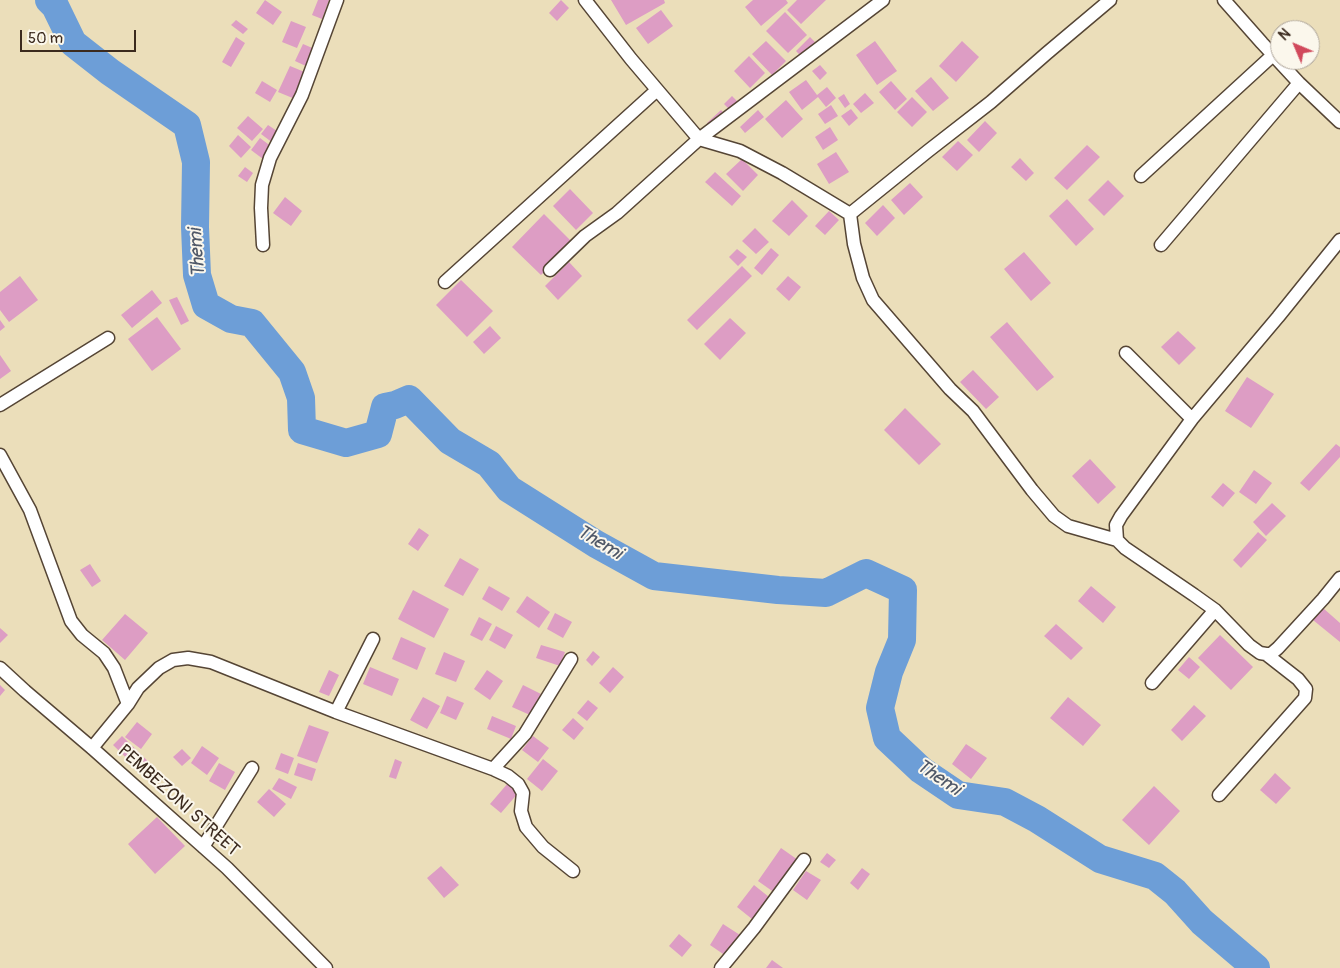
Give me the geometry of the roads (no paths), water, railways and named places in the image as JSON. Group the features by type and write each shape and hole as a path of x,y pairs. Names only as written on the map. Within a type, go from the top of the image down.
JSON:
{"street":[{"path":"263,245 262,185 270,158 302,94 337,0"},
{"path":"585,0 631,59 699,139 740,151 782,173 850,214"},
{"path":"550,270 585,236 617,213 699,139 883,0"},
{"path":"850,214 991,102 1110,0"},
{"path":"1224,0 1270,52"},
{"path":"1141,176 1270,58"},
{"path":"1287,70 1340,122"},
{"path":"1161,245 1299,83"},
{"path":"446,282 657,90"},
{"path":"850,214 854,244 863,278 874,300 950,388 973,411 1032,490 1054,516 1068,526 1117,540 1125,548 1215,610 1249,645 1266,654 1298,679 1306,689 1305,698 1219,795"},
{"path":"1117,540 1116,525 1121,516 1192,419 1340,240"},
{"path":"0,405 108,338"},
{"path":"1126,353 1192,419"},
{"path":"0,454 30,510 71,621 82,634 104,653 114,668 128,704"},
{"path":"1266,654 1271,654 1278,648 1340,578"},
{"path":"1152,683 1215,610"},
{"path":"336,712 373,639"},
{"path":"92,748 128,704 138,688 159,668 173,660 188,658 211,662 336,712 508,776 518,784 523,793 521,810 526,827 543,847 573,871"},
{"path":"493,769 525,734 571,659"},
{"name":"PEMBEZONI STREET","path":"0,668 227,868 326,968"},
{"path":"203,847 252,768"},
{"path":"721,968 754,928 804,860"}],"waterway":[{"name":"Themi","path":"49,0 55,6 73,43 110,72 187,125 196,162 195,227 197,275 206,305 231,319 252,323 292,372 301,398 302,430 346,443 378,434 385,407 409,399 450,441 489,464 509,489 596,544 654,576 778,590 826,593 866,573 903,590 902,640 889,672 880,708 887,738 921,770 958,795 1005,802 1037,819 1100,859 1155,876 1175,892 1202,922 1256,968"}]}
